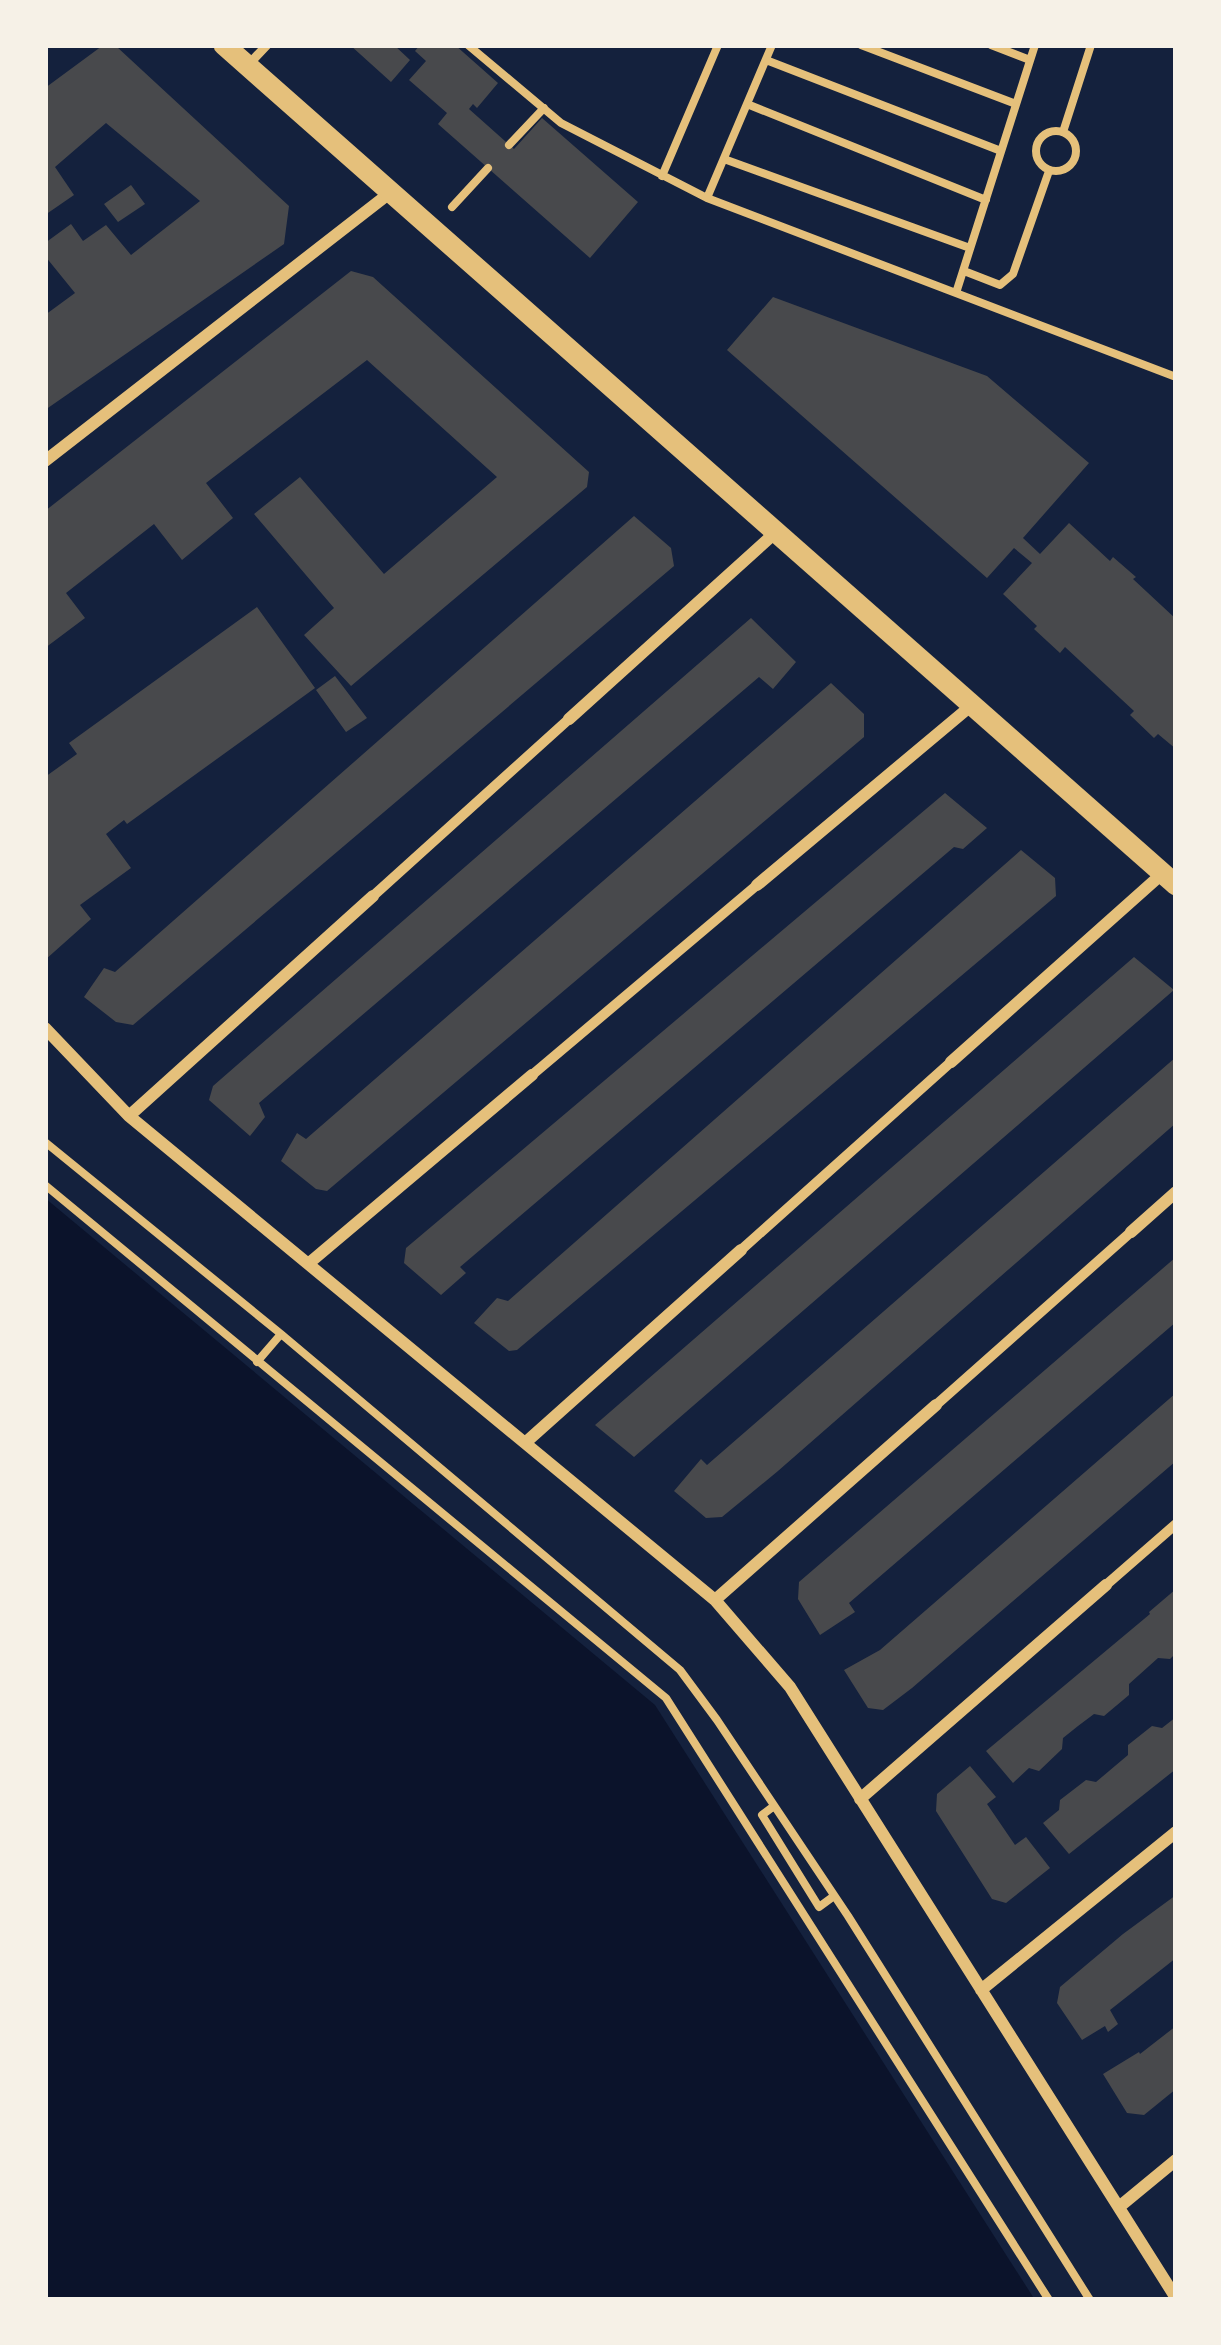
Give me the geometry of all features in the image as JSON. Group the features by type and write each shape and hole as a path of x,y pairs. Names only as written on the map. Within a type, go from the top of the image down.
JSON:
{"street":[{"path":"224,45 1169,879 951,1062 525,1443"},
{"path":"45,461 391,192"},
{"path":"129,1116 776,532"},
{"path":"308,1264 972,705"},
{"path":"45,1028 129,1116 715,1600 790,1688 1176,2298"},
{"path":"715,1600 1176,1192"},
{"path":"860,1799 1176,1524"},
{"path":"981,1990 1176,1832"},
{"path":"1119,2207 1176,2160"}],"lane":[{"path":"248,65 267,45"}],"path":[{"path":"662,176 718,45"},
{"path":"707,198 772,45"},
{"path":"862,45 1016,104"},
{"path":"991,45 1030,60"},
{"path":"956,293 1035,45"},
{"path":"1063,132 1091,45"},
{"path":"472,46 561,123 707,198 1176,377"},
{"path":"766,60 1001,151"},
{"path":"747,104 986,200"},
{"path":"509,145 544,108"},
{"path":"1050,131 1063,132 1076,151 1072,163 1062,170 1049,170 1039,163 1035,151 1050,131"},
{"path":"724,159 970,248"},
{"path":"433,229 488,168"},
{"path":"964,271 1000,285 1013,274 1049,170"},
{"path":"45,1142 680,1670 834,1896 1090,2300"},
{"path":"45,1185 666,1698 1049,2300"},
{"path":"257,1362 281,1334"},
{"path":"775,1806 762,1815 819,1907 834,1896"},
{"path":"776,1870 789,1860"}],"water":[{"path":"45,1198 655,1705 1035,2300 45,2300"}],"building":[{"path":"350,45 394,45 410,60 391,82"},
{"path":"420,45 455,45 498,83 477,108 473,104 469,109 514,149 542,118 638,202 590,258 438,124 447,113 409,80 426,61 415,51"},
{"path":"102,46 117,47 289,206 284,244 45,410 45,315 75,293 45,256 45,243 71,224 83,241 106,225 131,255 200,201 106,123 55,167 74,195 45,215 45,88"},
{"path":"131,185 145,204 118,222 104,204"},
{"path":"351,271 373,277 589,472 587,487 351,686 304,635 334,608 254,514 300,477 384,574 497,477 367,360 206,483 233,518 182,560 154,524 66,593 85,618 45,648 45,511"},
{"path":"773,297 987,376 1089,463 1023,538 1040,554 1069,523 1110,561 1113,557 1136,577 1133,579 1176,619 1176,749 1158,734 1154,738 1130,715 1134,711 1065,647 1060,653 1003,594 1032,563 1014,548 987,578 727,350"},
{"path":"634,516 671,548 674,566 133,1025 116,1022 84,997 104,968 115,972"},
{"path":"257,607 315,688 127,824 124,820 106,834 131,868 80,905 91,919 45,960 45,777 77,754 69,743"},
{"path":"751,618 796,662 773,689 759,677 259,1103 265,1117 250,1136 209,1100 213,1086"},
{"path":"335,676 367,718 346,732 316,690"},
{"path":"831,683 864,714 864,737 327,1191 316,1189 281,1161 297,1133 306,1139"},
{"path":"945,793 987,828 963,849 954,847 460,1267 466,1273 441,1295 404,1263 406,1248"},
{"path":"1021,850 1055,878 1056,896 517,1350 509,1351 474,1323 497,1298 508,1301"},
{"path":"1134,957 1174,990 634,1457 595,1425"},
{"path":"1176,1057 1176,1123 778,1471 722,1517 706,1518 674,1491 701,1459 707,1465"},
{"path":"1176,1257 1176,1322 849,1603 855,1612 820,1635 798,1599 799,1582"},
{"path":"1176,1393 1176,1461 912,1688 883,1710 868,1708 844,1670 880,1650"},
{"path":"1176,1589 1176,1653 1170,1659 1158,1658 1129,1684 1129,1695 1104,1716 1094,1714 1063,1738 1062,1749 1039,1771 1029,1768 1013,1783 986,1751"},
{"path":"1176,1717 1176,1769 1069,1854 1043,1823 1059,1810 1060,1800 1086,1780 1096,1782 1152,1726 1162,1728"},
{"path":"970,1766 996,1797 987,1804 1015,1845 1026,1837 1050,1868 1006,1903 992,1899 936,1811 937,1794"},
{"path":"1176,1895 1176,1958 1110,2010 1118,2024 1082,2040 1057,2003 1060,1987"},
{"path":"1176,2026 1176,2089 1144,2115 1127,2113 1103,2074 1140,2054"}]}
